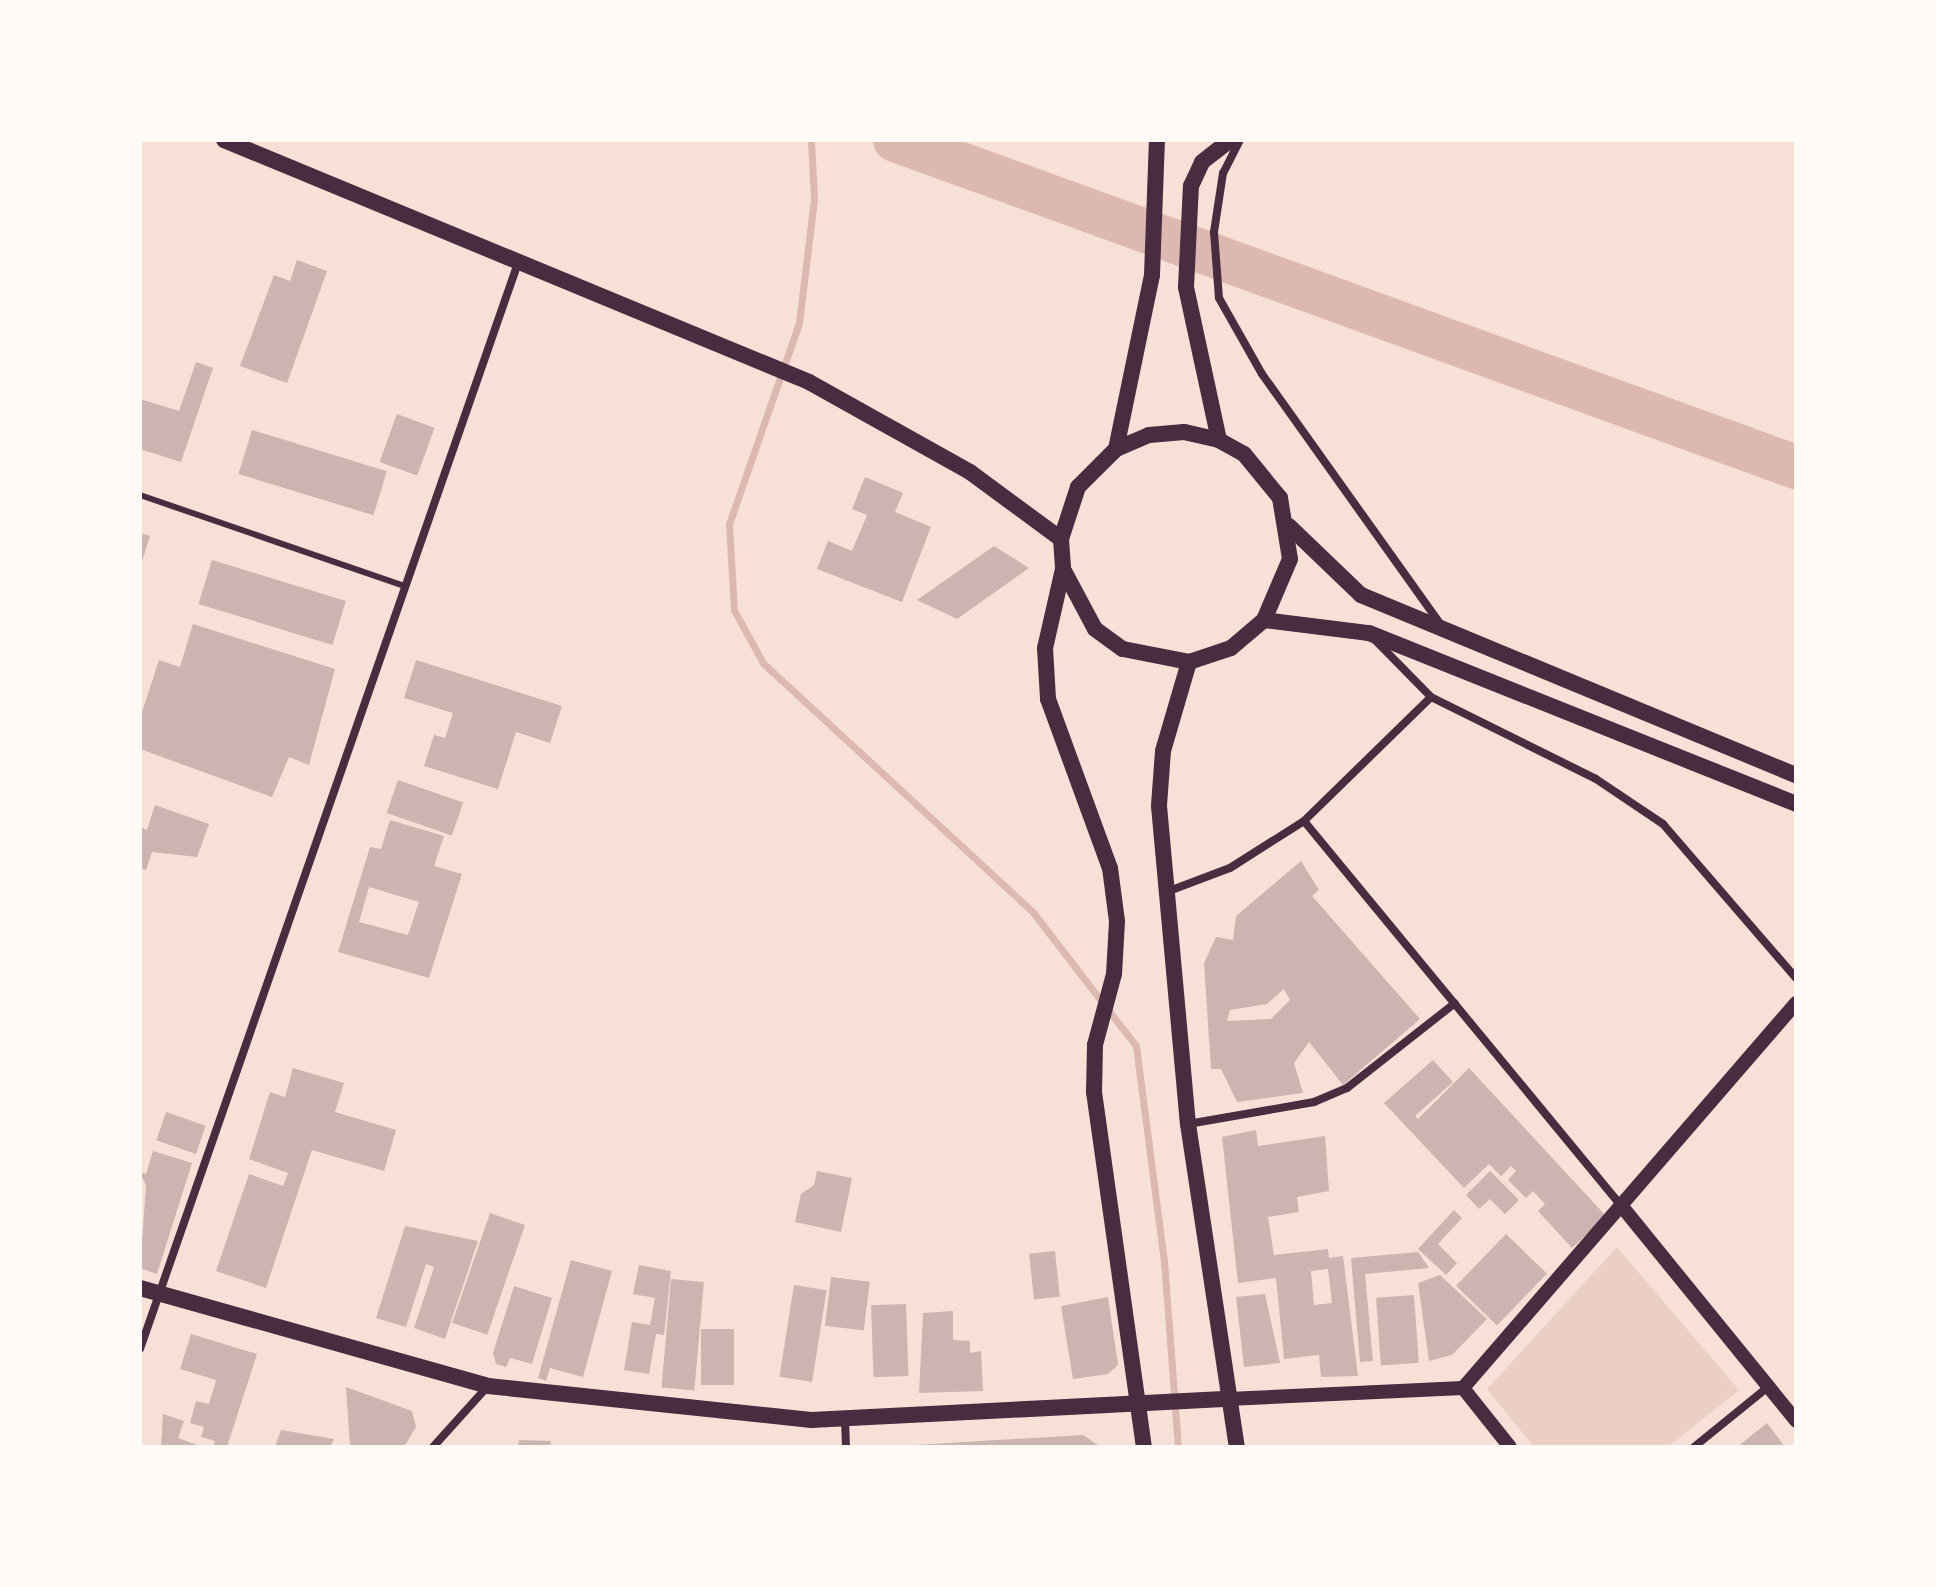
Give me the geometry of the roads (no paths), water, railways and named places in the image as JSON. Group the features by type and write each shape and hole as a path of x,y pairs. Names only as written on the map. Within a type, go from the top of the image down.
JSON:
{"main road":[{"path":"224,140 519,259 809,382 957,464 1061,539"},
{"path":"1116,449 1152,275 1157,140"},
{"path":"1219,440 1186,287 1186,209 1202,162 1230,140"},
{"path":"1289,526 1281,592 1264,620 1231,648 1189,662 1155,660 1104,636 1075,602 1063,569 1061,539 1078,487 1116,449 1172,433 1219,440 1265,474 1289,526 1335,577 1449,637 1796,775"},
{"path":"1063,569 1045,648 1048,699 1110,868 1114,974 1095,1045 1098,1130 1123,1262 1143,1402 1144,1447"},
{"path":"1264,620 1369,633 1796,804"},
{"path":"1189,662 1163,751 1159,806 1188,1124 1237,1447"},
{"path":"140,1288 488,1386 845,1419 1228,1399"}],"street":[{"path":"1240,140 1223,173 1216,218 1219,298 1262,374 1449,637"},
{"path":"140,1349 519,259"},
{"path":"1369,633 1431,697 1596,779 1663,824 1796,978"},
{"path":"1169,891 1230,868 1304,821 1431,697"},
{"path":"1304,821 1796,1421"},
{"path":"1188,1124 1314,1102 1347,1088 1455,1003"},
{"path":"1228,1399 1463,1388 1624,1209 1796,1003"},
{"path":"433,1447 488,1386"},
{"path":"1694,1447 1768,1387"},
{"path":"1463,1388 1510,1447"},
{"path":"845,1419 846,1447"}],"lane":[{"path":"140,495 405,586"}],"waterway":[{"path":"811,140 814,199 799,323 729,524 734,610 763,663 1032,911 1136,1046 1164,1261 1178,1447"},
{"path":"895,140 1796,467"}]}
